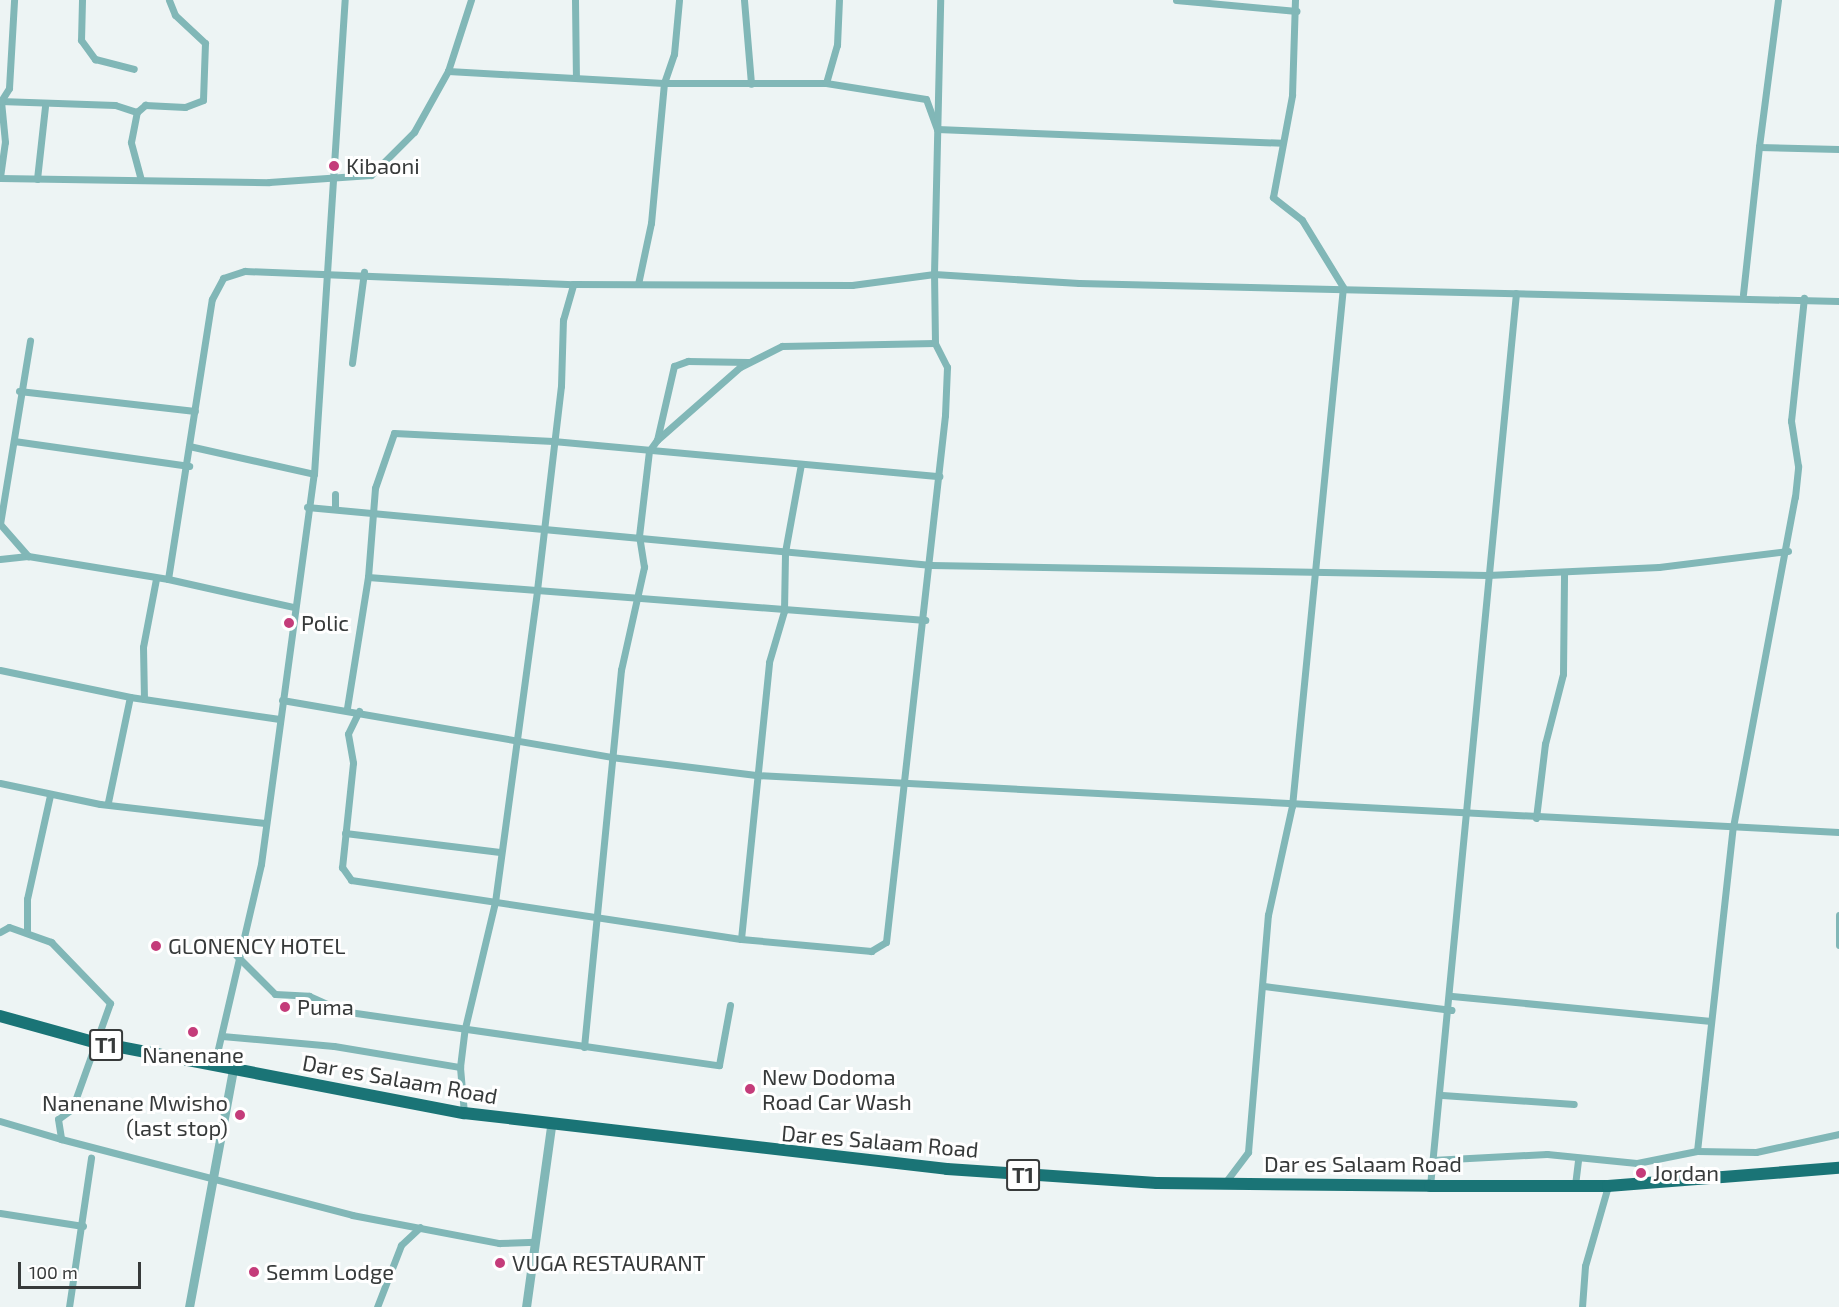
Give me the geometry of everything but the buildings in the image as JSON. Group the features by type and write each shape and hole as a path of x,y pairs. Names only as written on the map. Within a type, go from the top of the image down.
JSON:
{"highway":[{"name":"Dar es Salaam Road","path":"0,1016 94,1042 464,1113 551,1126 936,1168 1223,1184 1430,1186 1608,1186 1839,1168"}],"street":[{"path":"14,0 9,88 1,101 5,142 0,178 141,180 336,180 370,175 384,166 414,132 448,71 471,0"},
{"path":"82,0 81,40 95,59 134,69"},
{"path":"141,180 131,142 137,112 145,105 185,107 203,100 205,43 175,15 169,0"},
{"path":"214,1066 222,1036 236,955 261,864 293,608 307,507 314,474 336,180 345,0"},
{"path":"575,0 576,77"},
{"path":"638,284 651,223 664,83 674,54 679,0"},
{"path":"744,0 750,84"},
{"path":"826,83 837,45 839,0"},
{"path":"359,711 348,734 353,763 342,867 351,880 599,920 741,939 880,949 890,928 931,566 947,368 935,343 934,274 940,0"},
{"path":"1176,0 1297,10"},
{"path":"1223,1184 1248,1152 1264,986 1268,915 1292,806 1343,287 1302,220 1273,198 1292,94 1297,10 1295,0"},
{"path":"1743,294 1778,0"},
{"path":"448,71 664,83 826,83 926,99 937,129"},
{"path":"1,101 45,106 116,105 137,112"},
{"path":"37,178 45,106"},
{"path":"937,129 1282,143"},
{"path":"1759,147 1839,149"},
{"path":"168,579 189,466 189,446 195,411 220,281 244,271 364,272 573,284 892,284 934,274 1036,282 1343,287 1516,293 1743,294 1839,301"},
{"path":"352,363 364,272"},
{"path":"464,1113 460,1067 465,1028 495,902 537,590 563,320 573,284"},
{"path":"1430,1186 1451,1010 1488,575 1516,293"},
{"path":"1697,1151 1733,827 1788,551 1798,466 1792,451 1794,366 1804,298"},
{"path":"28,556 0,524 9,487 19,391 30,340"},
{"path":"584,1047 599,920 611,757 621,670 640,598 644,567 639,536 648,451 657,440 748,362 788,345 935,343"},
{"path":"657,440 674,366 697,360 748,362"},
{"path":"19,391 195,411"},
{"path":"347,708 368,577 375,488 394,433 553,441 939,476"},
{"path":"14,441 189,466"},
{"path":"189,446 314,474"},
{"path":"741,939 769,662 784,611 785,552 801,465"},
{"path":"0,486 9,487"},
{"path":"335,494 335,508"},
{"path":"307,507 543,525 931,566 1316,570 1488,575 1659,567 1788,551"},
{"path":"0,559 28,556 156,579 168,579 293,608"},
{"path":"1536,818 1545,744 1563,674 1564,572"},
{"path":"368,577 784,611 925,620"},
{"path":"144,699 143,647 156,579"},
{"path":"0,669 130,697 279,719"},
{"path":"108,802 130,697"},
{"path":"282,700 347,708 516,742 611,757 756,775 1467,816 1839,832"},
{"path":"0,783 50,795 265,823"},
{"path":"27,931 27,899 50,795"},
{"path":"345,833 501,852"},
{"path":"1839,915 1839,945"},
{"path":"0,922 9,927 27,931 65,953 107,997 108,1010 94,1042 72,1109 58,1119 61,1139"},
{"path":"0,932 9,927"},
{"path":"236,955 275,994 309,996 342,1011 584,1047 722,1064 730,1005"},
{"path":"1264,986 1451,1010"},
{"path":"1452,996 1711,1022"},
{"path":"222,1036 334,1046 460,1067"},
{"path":"189,1307 233,1069"},
{"path":"1442,1095 1574,1104"},
{"path":"0,1121 61,1139 420,1227 499,1243 535,1242"},
{"path":"526,1307 551,1126"},
{"path":"1432,1160 1548,1155 1638,1164 1697,1151 1756,1152 1839,1134"},
{"path":"69,1307 83,1226 91,1158"},
{"path":"1575,1185 1578,1159"},
{"path":"1582,1307 1586,1266 1608,1186"},
{"path":"0,1213 83,1226"},
{"path":"377,1307 401,1245 420,1227"}],"place":[{"name":"Kibaoni","path":"334,166"},
{"name":"Polic","path":"289,623"},
{"name":"GLONENCY HOTEL","path":"156,946"},
{"name":"Puma","path":"285,1007"},
{"name":"Nanenane","path":"193,1032"},
{"name":"New Dodoma Road Car Wash","path":"750,1089"},
{"name":"Nanenane Mwisho (last stop)","path":"240,1115"},
{"name":"Jordan","path":"1641,1173"},
{"name":"VUGA RESTAURANT","path":"500,1263"},
{"name":"Semm Lodge","path":"254,1272"}]}
